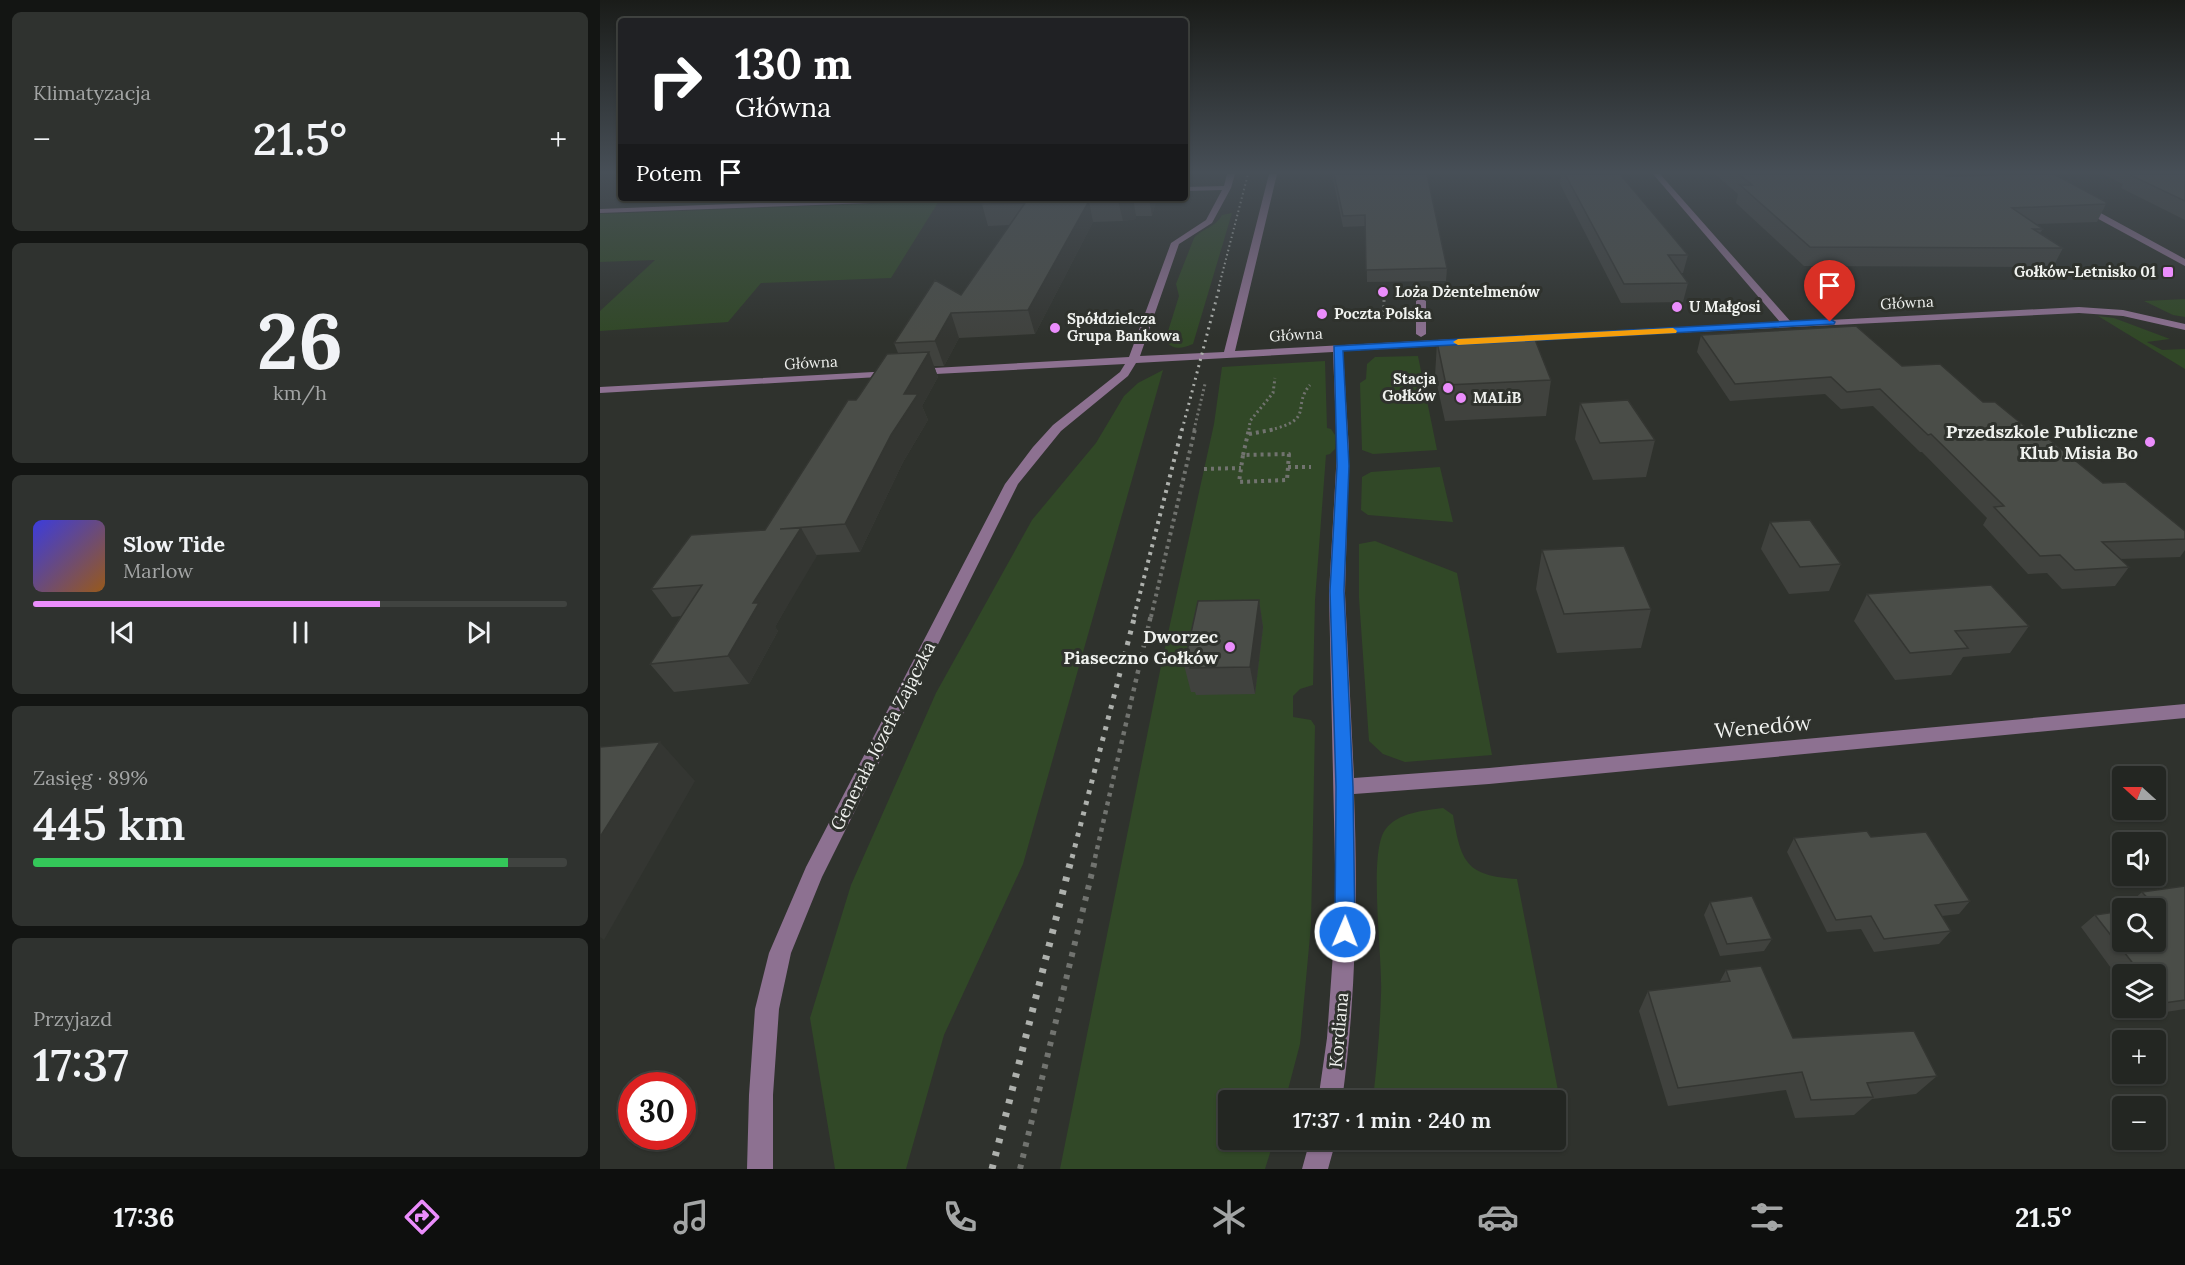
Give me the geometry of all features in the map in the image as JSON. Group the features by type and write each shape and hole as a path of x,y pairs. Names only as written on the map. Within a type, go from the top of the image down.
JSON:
{"street":[{"name":"Generała Józefa Zajączka","path":"759,1169 767,1009 780,953 813,874 1012,484 1047,438 1072,414 1113,385 1124,374 1139,350 1175,243 1180,237 1194,229"},
{"path":"1229,354 1260,229"},
{"path":"1704,229 1787,324"},
{"path":"2121,229 2183,262"},
{"path":"1421,301 1421,334"},
{"name":"Główna","path":"1503,340 2079,310 2122,313 2185,324"},
{"path":"2155,319 2185,324"},
{"name":"Główna","path":"600,390 1468,341"},
{"name":"Kordiana","path":"1332,1090 1338,1057 1344,971 1346,872 1337,591 1343,466 1338,348"},
{"name":"Wenedów","path":"1344,787 1489,776 2185,711"},
{"path":"1315,1169 1320,1150"}],"path":[{"path":"1375,314 1384,314"},
{"path":"1020,1169 1089,885 1211,355"},
{"path":"1243,455 1289,454 1287,480 1239,482 1240,468 1250,421 1275,389 1273,374"},
{"path":"1249,434 1276,429 1292,422 1301,414 1302,396 1310,385 1319,380 1339,378"},
{"path":"1204,469 1240,468"}],"green space":[{"path":"600,229 922,229 891,278 761,283 728,322 600,331 600,311 655,260 600,262"},
{"path":"1207,229 1227,229 1193,344 1181,348 1175,347 1165,341 1179,296 1176,284 1194,238"},
{"path":"2185,299 2185,317 2173,315 2144,301"},
{"path":"2098,316 2114,318 2170,339 2147,342 2162,350 2185,349 2185,369"},
{"path":"1418,356 1437,450 1373,454 1362,450 1360,383 1366,379 1367,364 1375,357"},
{"path":"1325,361 1327,428 1331,429 1335,435 1335,449 1326,455 1315,600 1313,685 1300,689 1293,696 1293,717 1311,720 1315,726 1311,925 1300,1044 1288,1090 1218,1090 1218,1150 1271,1150 1265,1169 1060,1169 1162,661 1214,424 1222,367"},
{"path":"1163,370 1023,864 944,1035 906,1169 835,1169 810,1018 851,885 936,693 1032,520 1096,443 1124,396 1138,383"},
{"path":"1440,467 1453,522 1368,515 1361,510 1362,477 1371,472"},
{"path":"1375,541 1457,573 1492,755 1405,762 1383,754 1369,741 1359,598 1359,544"},
{"path":"1443,808 1453,815 1459,844 1469,864 1476,870 1487,874 1517,879 1558,1090 1374,1090 1381,994 1377,861 1380,843 1390,824 1411,813"}],"building":[{"path":"1007,229 1074,229 1028,310 951,313 935,341 894,343 935,280 961,295"},
{"path":"1365,229 1439,229 1447,268 1366,270"},
{"path":"1594,229 1666,229 1688,255 1668,255 1688,283 1624,284"},
{"path":"1789,229 2042,229 2033,229 2063,248 1810,247"},
{"path":"1856,326 1902,366 1940,364 1983,402 1995,402 2027,428 2035,428 2103,483 2125,482 2185,531 2185,539 2102,542 2129,567 2075,570 2060,555 2040,556 1994,507 2004,506 1931,434 1928,435 1880,389 1847,392 1831,377 1735,384 1701,335"},
{"path":"1534,337 1551,380 1446,385 1437,342"},
{"path":"929,352 904,394 918,394 891,435 845,524 780,529 801,528 753,603 759,603 728,656 650,664 702,585 651,589 691,535 765,530 848,400 856,400 887,354"},
{"path":"1628,400 1655,440 1600,443 1580,403"},
{"path":"1810,520 1841,564 1800,567 1770,522"},
{"path":"1624,546 1651,609 1564,614 1542,550"},
{"path":"1991,585 2029,626 1955,631 1968,648 1910,653 1867,594"},
{"path":"1259,600 1250,667 1190,668 1191,665 1184,665 1198,601"},
{"path":"660,742 600,837 600,747"},
{"path":"1867,831 1871,837 1926,832 1970,901 1935,905 1951,931 1884,939 1871,916 1836,920 1794,838"},
{"path":"2185,886 2185,1000 2166,1003 2166,964 2133,964 2124,952 2166,952 2166,898 2148,898 2142,892"},
{"path":"1752,896 1772,939 1727,944 1710,902"},
{"path":"2112,912 2112,937 2095,915"},
{"path":"1761,966 1793,1038 1914,1031 1937,1076 1867,1083 1873,1097 1811,1100 1802,1072 1678,1088 1648,991 1730,981 1726,970"}],"railway":[{"path":"1219,286 1234,229"},
{"path":"1182,430 1220,285"},
{"path":"1134,617 1182,429"},
{"path":"1072,858 1135,615"},
{"path":"992,1169 1072,856"}],"slow traffic":[{"path":"1458,342 1673,331"}],"place":[{"name":"Gołków-Letnisko 01","path":"2168,272"},
{"name":"Loża Dżentelmenów","path":"1383,292"},
{"name":"U Małgosi","path":"1677,307"},
{"name":"Poczta Polska","path":"1322,314"},
{"name":"Spółdzielcza Grupa Bankowa","path":"1055,328"},
{"name":"Stacja Gołków","path":"1448,388"},
{"name":"MALiB","path":"1461,398"},
{"name":"Przedszkole Publiczne Klub Misia Bo","path":"2150,442"},
{"name":"Dworzec Piaseczno Gołków","path":"1230,647"}],"route":[{"path":"1345,932 1346,872 1337,591 1343,466 1338,348 1830,322"}]}
